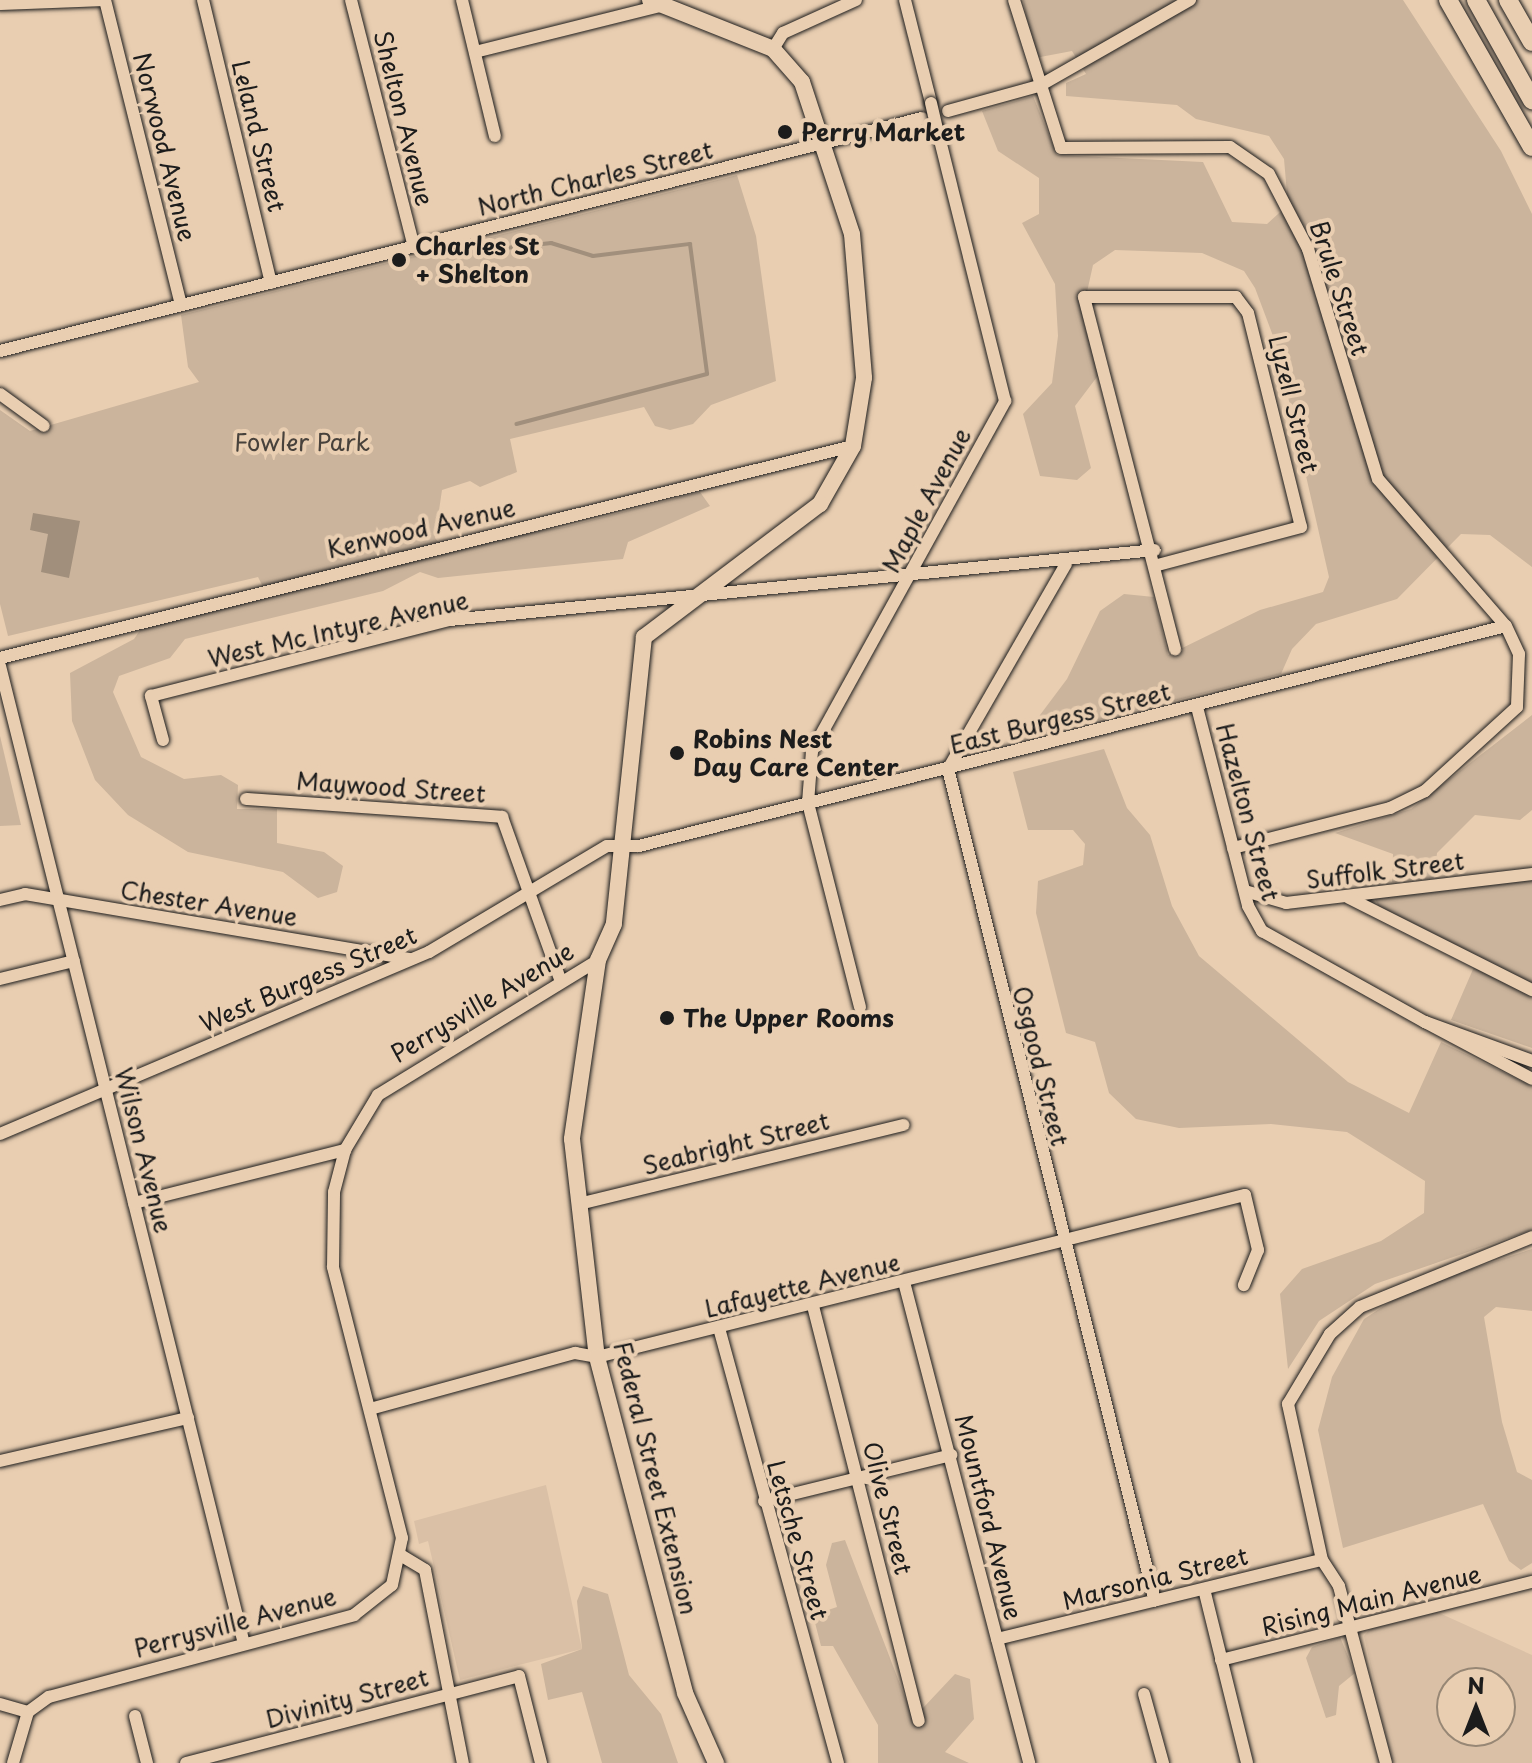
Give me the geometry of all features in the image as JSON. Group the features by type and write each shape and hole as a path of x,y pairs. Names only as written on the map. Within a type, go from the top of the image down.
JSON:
{"highway":[{"path":"1448,0 1532,147"},
{"path":"1476,0 1532,100"},
{"path":"1508,0 1532,42"},
{"path":"1522,0 1532,18"}],"main road":[{"name":"Perrysville Avenue","path":"598,960 614,924 637,659 644,637 680,602 800,522 835,482 853,446 864,378 852,234 802,82 773,49 657,3"},
{"name":"Federal Street Extension","path":"598,960 572,1139 597,1357 685,1693 716,1763"}],"street":[{"path":"0,4 105,0"},
{"name":"Norwood Avenue","path":"105,0 181,304"},
{"name":"Leland Street","path":"203,0 271,283"},
{"name":"Shelton Avenue","path":"351,0 414,247"},
{"path":"462,0 495,136"},
{"path":"773,49 783,33 856,0"},
{"name":"Maple Avenue","path":"860,1007 808,803 812,751 1005,401 905,0"},
{"path":"1014,0 1039,86"},
{"path":"948,111 1039,86 1190,0"},
{"path":"475,52 657,3"},
{"name":"Brule Street","path":"1039,86 1061,148 1230,147 1264,168 1297,223 1371,466 1506,626"},
{"name":"North Charles Street","path":"0,351 922,118"},
{"name":"Lyzell Street","path":"1155,550 1084,297 1236,297 1248,313 1301,527 1158,565"},
{"path":"0,394 44,426"},
{"name":"Kenwood Avenue","path":"0,658 853,446"},
{"path":"1155,550 1175,649"},
{"name":"West Mc Intyre Avenue","path":"163,740 151,696 450,620 680,602 1066,564 1155,550"},
{"path":"948,769 1066,564"},
{"path":"1233,848 1408,801 1517,707 1522,672 1506,626"},
{"name":"East Burgess Street","path":"622,846 948,769 1506,626"},
{"name":"Wilson Avenue","path":"0,666 244,1644"},
{"name":"Hazelton Street","path":"1197,707 1245,891 1269,937 1425,1022"},
{"name":"Osgood Street","path":"948,769 1061,1243 1155,1601"},
{"name":"Maywood Street","path":"246,799 502,817 525,893 561,982"},
{"name":"West Burgess Street","path":"0,1134 411,959 598,850 622,846"},
{"name":"Suffolk Street","path":"1245,891 1286,903 1532,874"},
{"name":"Chester Avenue","path":"0,900 25,894 411,959"},
{"path":"1347,897 1532,990"},
{"name":"Perrysville Avenue","path":"28,1712 49,1697 354,1615 392,1585 402,1556 370,1409 333,1267 334,1192 345,1150 378,1095 598,960"},
{"path":"0,979 74,961"},
{"path":"1425,1022 1532,1061"},
{"path":"1425,1022 1532,1079"},
{"name":"Seabright Street","path":"579,1204 904,1125"},
{"path":"134,1203 345,1150"},
{"name":"Lafayette Avenue","path":"370,1409 575,1353 597,1357 813,1306 1245,1195 1258,1250 1244,1285"},
{"path":"1386,1763 1351,1627 1322,1560 1288,1404 1330,1334 1360,1307 1532,1237"},
{"name":"Mountford Avenue","path":"904,1282 1029,1763"},
{"name":"Olive Street","path":"813,1306 919,1721"},
{"name":"Letsche Street","path":"719,1328 838,1763"},
{"path":"0,1461 188,1418"},
{"path":"764,1501 951,1455"},
{"path":"402,1556 425,1570 452,1693 463,1763"},
{"name":"Marsonia Street","path":"997,1639 1322,1560"},
{"name":"Rising Main Avenue","path":"1221,1660 1532,1582"},
{"path":"1204,1589 1247,1763"},
{"name":"Divinity Street","path":"186,1763 519,1676 541,1763"},
{"path":"1144,1694 1163,1763"},
{"path":"0,1704 28,1712 13,1763"},
{"path":"135,1716 147,1763"}],"shaded area":[{"path":"33,513 80,521 69,578 41,572 48,534 30,530"},
{"path":"546,1485 582,1649 460,1680 428,1541 419,1544 414,1521"},
{"path":"1437,1612 1532,1655 1532,1763 1392,1763 1364,1636 1371,1628"}],"green space":[{"path":"1023,0 1403,0 1501,151 1532,214 1532,567 1490,535 1461,534 1397,599 1316,624 1292,649 1281,674 1022,739 1067,679 1100,611 1124,594 1154,597 1168,655 1260,610 1323,592 1329,577 1276,344 1255,288 1244,271 1202,253 1115,250 1093,265 1083,310 1100,373 1075,406 1091,468 1077,480 1040,476 1023,414 1052,383 1058,336 1055,284 1022,223 1039,214 1039,178 998,151 982,111 1033,96 1057,155 1203,162 1232,222 1267,224 1288,205 1284,159 1269,136 1196,119 1177,105 1066,96 1066,83 1086,74 1072,51 1035,58"},
{"name":"Fowler Park","path":"737,175 756,236 776,381 711,405 693,424 670,430 655,426 644,407 510,439 517,472 480,487 470,481 442,490 435,538 443,547 564,527 700,492 710,506 628,542 623,559 438,578 420,572 383,591 185,639 170,658 119,676 113,692 141,757 184,779 221,775 238,785 237,809 277,809 277,843 324,852 343,866 337,892 318,898 283,872 188,852 128,815 95,780 72,721 70,673 134,639 143,626 267,595 258,577 8,636 0,604 0,410 30,431 199,382 188,367 181,315"},
{"path":"1532,715 1532,810 1520,820 1475,815 1437,853 1434,878 1392,882 1393,854 1335,833 1411,809"},
{"path":"0,736 21,825 0,826"},
{"path":"1104,749 1127,808 1150,835 1172,906 1199,956 1348,1082 1409,1113 1441,1042 1532,1086 1532,1230 1375,1284 1319,1321 1288,1369 1280,1294 1302,1269 1381,1241 1424,1213 1425,1181 1347,1132 1271,1124 1179,1128 1136,1119 1109,1093 1095,1042 1066,1033 1036,913 1038,881 1083,865 1085,844 1073,830 1028,830 1013,772"},
{"path":"1532,878 1532,1048 1451,1020 1477,960 1380,909 1374,897"},
{"path":"1532,1249 1532,1311 1496,1307 1484,1317 1502,1422 1517,1472 1532,1480 1532,1563 1521,1570 1509,1561 1483,1504 1343,1548 1318,1430 1332,1377 1364,1319 1410,1289"},
{"path":"845,1540 906,1700 923,1708 955,1674 970,1679 974,1719 945,1752 969,1763 878,1763 878,1725 833,1646 821,1646 813,1615 837,1607 826,1565 832,1543"},
{"path":"583,1586 608,1594 629,1675 661,1714 678,1763 602,1763 582,1692 548,1700 541,1664 582,1649 577,1601"},
{"path":"1340,1637 1355,1673 1339,1686 1336,1715 1326,1718 1306,1658 1312,1647"}],"waterway":[{"path":"452,254 551,243 593,256 690,244 707,374 516,424"}],"place":[{"name":"Perry Market","path":"785,132"},
{"name":"Charles St + Shelton","path":"399,260"},
{"name":"Robins Nest Day Care Center","path":"677,753"},
{"name":"The Upper Rooms","path":"667,1018"}]}
